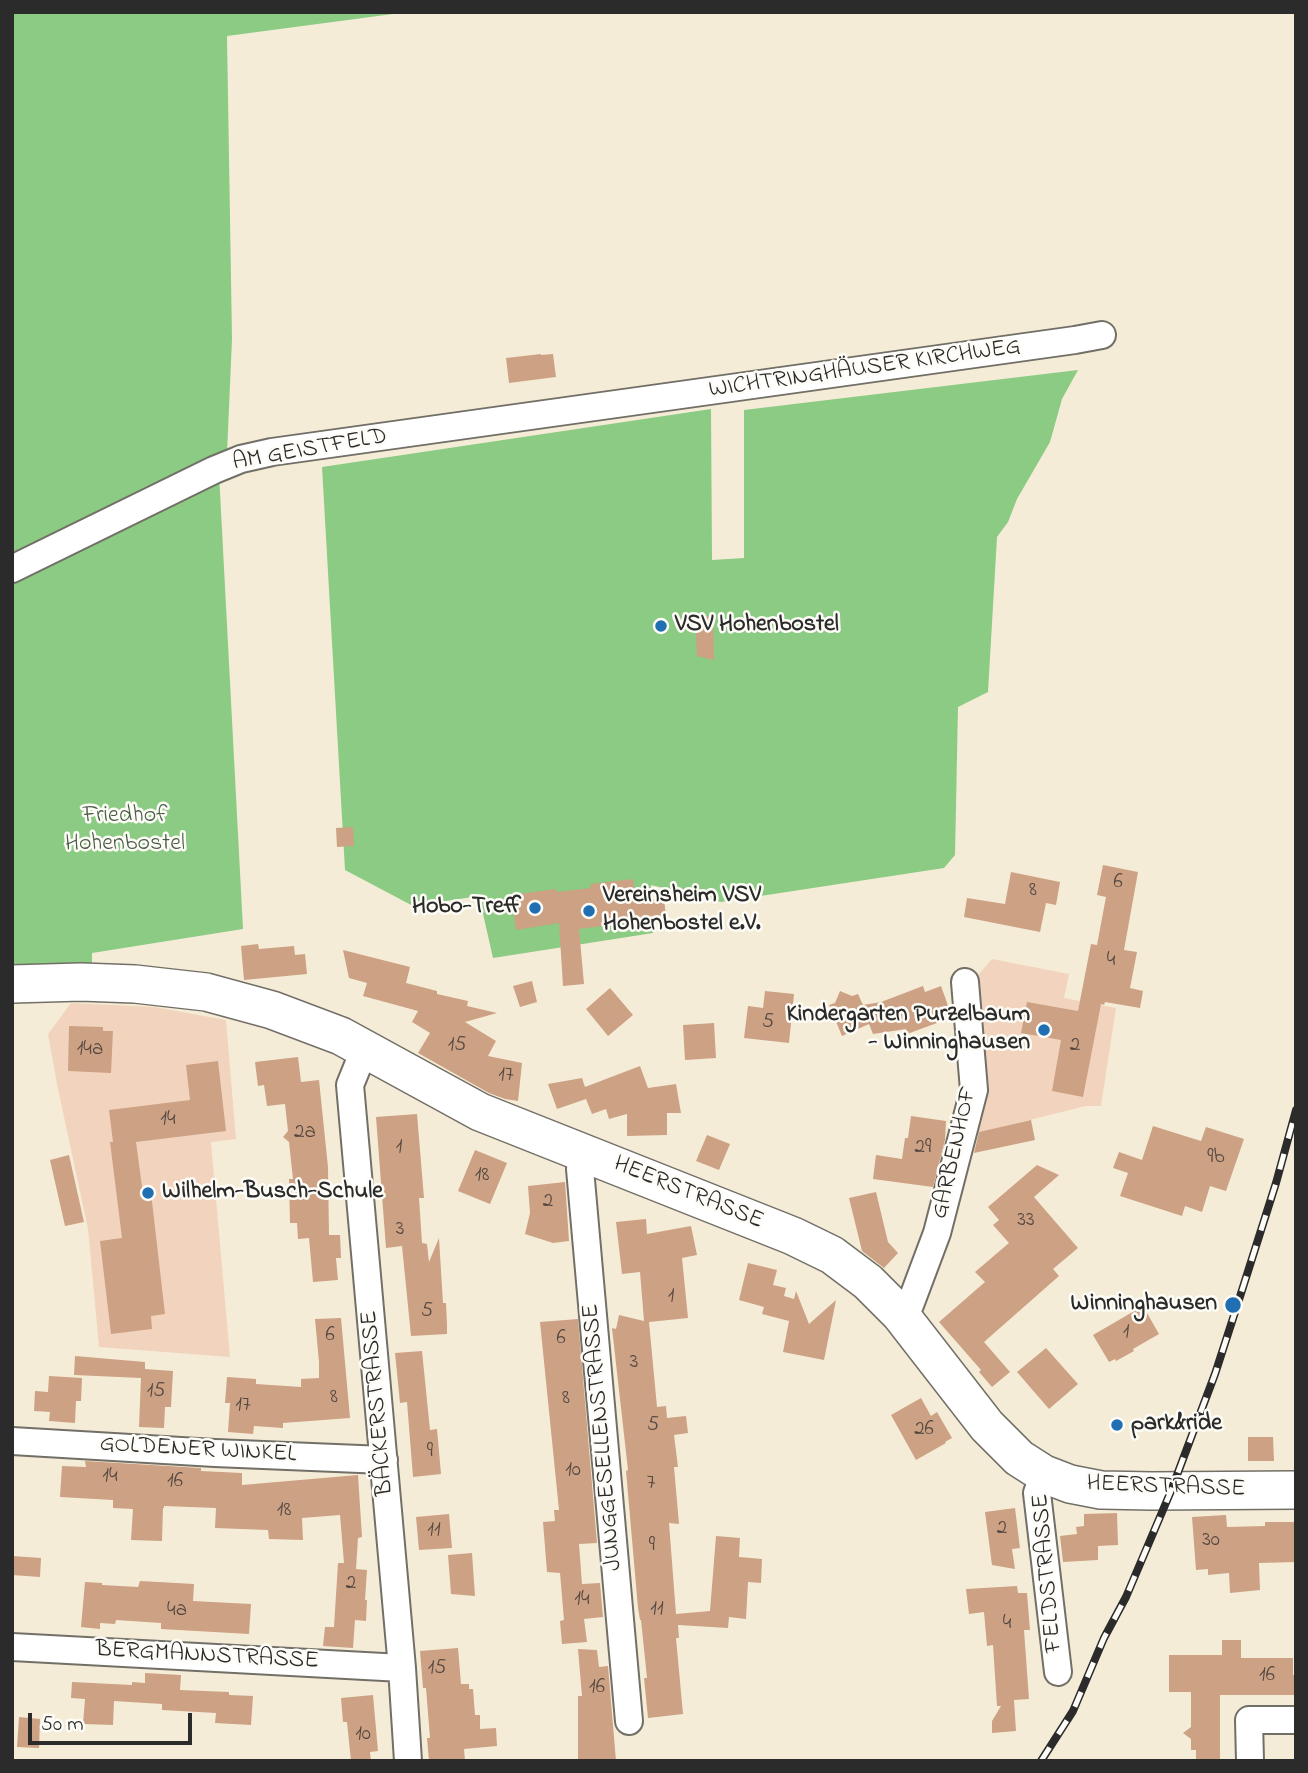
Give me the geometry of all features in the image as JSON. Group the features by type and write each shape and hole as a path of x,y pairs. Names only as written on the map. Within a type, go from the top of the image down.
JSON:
{"street":[{"name":"WICHTRINGHÄUSER KIRCHWEG","path":"629,403 1102,335"},
{"name":"AM GEISTFELD","path":"12,569 241,459 272,452 629,403"},
{"name":"GARBENHOF","path":"900,1314 910,1305 937,1233 974,1090 965,982"},
{"name":"HEERSTRASSE","path":"12,984 135,984 206,992 272,1010 341,1036 480,1112 793,1236 832,1255 868,1282 900,1314 987,1426 1019,1458 1044,1474 1070,1484 1101,1490 1296,1490"},
{"name":"BÄCKERSTRASSE","path":"365,1048 350,1085 408,1761"},
{"name":"JUNGGESELLENSTRASSE","path":"584,1153 580,1169 629,1721"},
{"name":"GOLDENER WINKEL","path":"12,1441 384,1460"},
{"name":"FELDSTRASSE","path":"1044,1474 1037,1493 1058,1672"},
{"name":"BERGMANNSTRASSE","path":"12,1647 402,1668"},
{"path":"1250,1761 1249,1720 1296,1720"}],"shaded area":[{"name":"Kindergarten Purzelbaum - Winninghausen","path":"992,959 1069,974 1064,998 1116,1008 1101,1106 1086,1106 977,1133 978,1105 971,983"},
{"name":"Wilhelm-Busch-Schule","path":"71,1003 155,1007 226,1020 236,1139 211,1142 230,1357 99,1347 88,1229 48,1034"}],"green space":[{"path":"12,12 408,12 227,36 232,339 227,453 12,559"},
{"name":"VSV Hohenbostel","path":"1078,370 1062,399 1050,442 1017,499 1008,522 997,537 988,692 958,707 955,855 944,868 721,902 651,885 653,933 493,958 479,896 413,906 345,870 322,467 711,409 712,560 744,558 744,410"},
{"name":"Friedhof Hohenbostel","path":"219,473 243,929 92,953 92,967 12,969 12,575"}],"building":[{"path":"553,354 556,377 509,383 506,358"},
{"path":"713,616 714,660 697,656 696,636 696,617"},
{"path":"353,827 354,846 337,847 336,828"},
{"path":"1103,865 1138,872 1124,950 1137,952 1130,988 1143,991 1140,1008 1105,1002 1104,1005 1101,1004 1083,1097 1052,1091 1061,1040 1021,1033 1027,1002 1078,1011 1091,944 1097,945 1106,897 1097,895"},
{"path":"1011,872 1060,882 1056,905 1046,903 1040,932 964,917 967,898 1005,904"},
{"name":"Vereinsheim VSV Hohenbostel e.V.","path":"633,879 636,902 664,898 666,918 579,929 584,984 563,986 559,923 516,930 511,895 591,888 590,884"},
{"path":"258,944 259,949 294,946 295,955 305,954 307,974 244,980 241,946"},
{"path":"343,950 410,967 406,983 468,1001 467,1006 497,1013 465,1022 496,1041 488,1056 522,1063 518,1101 489,1093 418,1053 430,1033 412,1022 418,1011 363,996 367,983 349,978"},
{"path":"532,981 537,1002 520,1007 513,986"},
{"path":"923,986 925,992 941,986 951,1014 935,1020 937,1023 907,1034 906,1029 873,1034 869,1024 842,1036 829,1005 835,1003 840,991 852,996 858,994 863,1005 881,1002"},
{"path":"610,988 633,1015 608,1036 586,1009"},
{"path":"765,991 794,994 789,1043 744,1038 748,1006 763,1008"},
{"path":"714,1023 716,1058 685,1060 683,1025"},
{"path":"69,1026 103,1027 103,1031 113,1031 111,1073 68,1071"},
{"path":"298,1057 301,1082 319,1080 328,1167 329,1235 340,1235 341,1258 336,1258 338,1280 313,1282 309,1238 298,1239 297,1223 290,1223 289,1179 293,1179 289,1142 283,1137 288,1131 285,1104 267,1106 264,1085 258,1086 255,1062"},
{"path":"218,1061 226,1131 136,1142 143,1194 151,1193 165,1314 151,1316 152,1329 111,1334 100,1241 122,1238 110,1142 113,1142 109,1110 190,1100 186,1065"},
{"path":"640,1066 648,1088 676,1084 681,1113 667,1113 667,1135 627,1136 627,1114 609,1119 606,1109 592,1114 586,1099 557,1109 548,1084 582,1078 585,1087"},
{"path":"417,1114 424,1198 419,1198 422,1243 427,1244 429,1262 439,1238 447,1334 411,1336 402,1246 386,1248 376,1117"},
{"path":"911,1116 946,1121 945,1140 933,1187 873,1179 876,1155 902,1159"},
{"path":"1031,1120 1035,1140 974,1153 979,1132"},
{"path":"1153,1126 1201,1141 1206,1127 1244,1139 1226,1191 1210,1186 1202,1212 1185,1206 1182,1216 1120,1196 1128,1173 1113,1168 1119,1152 1142,1160"},
{"path":"707,1135 730,1144 719,1170 696,1161"},
{"path":"475,1150 507,1163 490,1204 458,1191"},
{"path":"69,1155 84,1222 65,1226 50,1160"},
{"path":"1037,1165 1059,1175 1034,1197 1078,1248 1053,1269 1059,1276 984,1342 1010,1372 992,1387 979,1372 981,1370 939,1322 985,1282 975,1272 1009,1243 993,1225 999,1220 988,1207"},
{"path":"565,1182 569,1241 553,1243 525,1234 530,1213 528,1186"},
{"path":"876,1192 888,1242 898,1253 884,1268 862,1251 849,1198"},
{"path":"646,1219 647,1234 691,1226 697,1255 682,1258 688,1318 649,1322 657,1407 666,1406 667,1418 686,1416 688,1433 674,1435 678,1467 674,1467 679,1524 669,1523 676,1614 710,1611 716,1536 740,1538 739,1557 762,1559 761,1583 748,1582 746,1619 729,1617 728,1628 678,1625 679,1638 676,1638 683,1714 648,1718 644,1678 647,1678 638,1608 628,1470 612,1328 616,1329 619,1315 644,1321 640,1272 622,1274 616,1222"},
{"path":"748,1263 777,1270 773,1285 786,1288 784,1296 794,1299 796,1291 809,1324 836,1300 824,1360 783,1352 789,1321 762,1314 764,1307 739,1300"},
{"path":"1143,1306 1159,1334 1133,1349 1134,1351 1109,1362 1093,1335"},
{"path":"341,1318 350,1418 283,1423 283,1428 254,1426 253,1434 228,1432 230,1403 225,1403 227,1377 256,1379 256,1384 301,1387 301,1379 319,1378 315,1319"},
{"path":"578,1319 597,1543 579,1544 582,1584 600,1583 603,1617 584,1619 587,1642 562,1644 560,1621 564,1620 560,1573 547,1572 543,1522 555,1521 554,1510 559,1510 540,1322"},
{"path":"1046,1348 1078,1384 1049,1409 1017,1372"},
{"path":"422,1351 430,1430 437,1429 441,1474 413,1477 407,1402 400,1403 395,1353"},
{"path":"75,1356 145,1362 145,1369 173,1371 171,1407 165,1407 164,1428 139,1427 141,1378 74,1375"},
{"path":"49,1376 82,1378 81,1401 76,1401 75,1423 49,1421 50,1412 34,1411 35,1391 48,1392"},
{"path":"921,1398 931,1416 937,1412 952,1438 916,1460 891,1415"},
{"path":"1248,1437 1273,1437 1274,1461 1248,1461"},
{"path":"85,1461 242,1473 242,1485 358,1475 362,1537 358,1538 356,1569 367,1570 367,1600 366,1621 355,1620 353,1648 323,1646 325,1627 334,1627 338,1563 344,1563 340,1515 302,1518 303,1540 269,1539 268,1530 215,1528 216,1508 164,1506 162,1541 131,1540 133,1509 113,1508 113,1500 60,1497 62,1466 86,1467"},
{"path":"1015,1508 1020,1548 1012,1549 1015,1569 992,1565 985,1512"},
{"path":"1117,1513 1118,1545 1098,1546 1098,1560 1063,1562 1060,1536 1077,1534 1076,1527 1084,1526 1084,1514"},
{"path":"449,1514 452,1548 419,1550 416,1517"},
{"path":"1226,1515 1227,1527 1265,1526 1265,1522 1296,1522 1296,1562 1259,1563 1260,1590 1230,1593 1229,1573 1208,1575 1208,1569 1196,1570 1192,1517"},
{"path":"472,1553 475,1596 451,1594 448,1555"},
{"path":"12,1556 41,1558 40,1577 12,1575"},
{"path":"140,1581 194,1584 193,1601 251,1604 249,1634 161,1629 161,1623 116,1620 115,1624 100,1623 100,1629 81,1627 85,1582 138,1587"},
{"path":"1017,1586 1018,1593 1027,1593 1030,1630 1024,1630 1029,1699 1014,1700 1016,1731 992,1733 992,1721 1001,1706 997,1706 993,1645 987,1646 984,1612 969,1614 966,1589"},
{"path":"1222,1640 1241,1640 1241,1658 1293,1658 1296,1695 1220,1695 1220,1761 1196,1761 1196,1750 1191,1750 1191,1739 1183,1733 1191,1727 1191,1692 1169,1692 1169,1655 1222,1655"},
{"path":"458,1648 461,1684 469,1684 469,1689 473,1689 475,1715 480,1715 480,1729 496,1728 497,1746 464,1749 465,1761 429,1761 426,1688 423,1688 420,1651"},
{"path":"578,1649 597,1650 599,1667 608,1666 616,1761 578,1761 578,1696 582,1696"},
{"path":"145,1673 181,1675 180,1690 253,1696 251,1725 215,1723 216,1713 162,1710 162,1704 114,1701 113,1725 83,1724 85,1699 71,1698 72,1682 132,1685 132,1682 145,1683"},
{"path":"373,1695 378,1751 370,1752 371,1761 351,1761 347,1722 343,1722 341,1698"},
{"path":"19,1717 40,1719 39,1748 17,1747"}],"railway":[{"path":"1041,1761 1073,1711 1171,1491 1215,1374 1276,1183 1296,1110"}],"place":[{"name":"VSV Hohenbostel","path":"661,626"},
{"name":"Hobo-Treff","path":"535,908"},
{"name":"Vereinsheim VSV Hohenbostel e.V.","path":"589,911"},
{"name":"Kindergarten Purzelbaum - Winninghausen","path":"1044,1030"},
{"name":"Wilhelm-Busch-Schule","path":"148,1193"},
{"name":"Winninghausen","path":"1233,1305"},
{"name":"park&ride","path":"1117,1425"}]}
